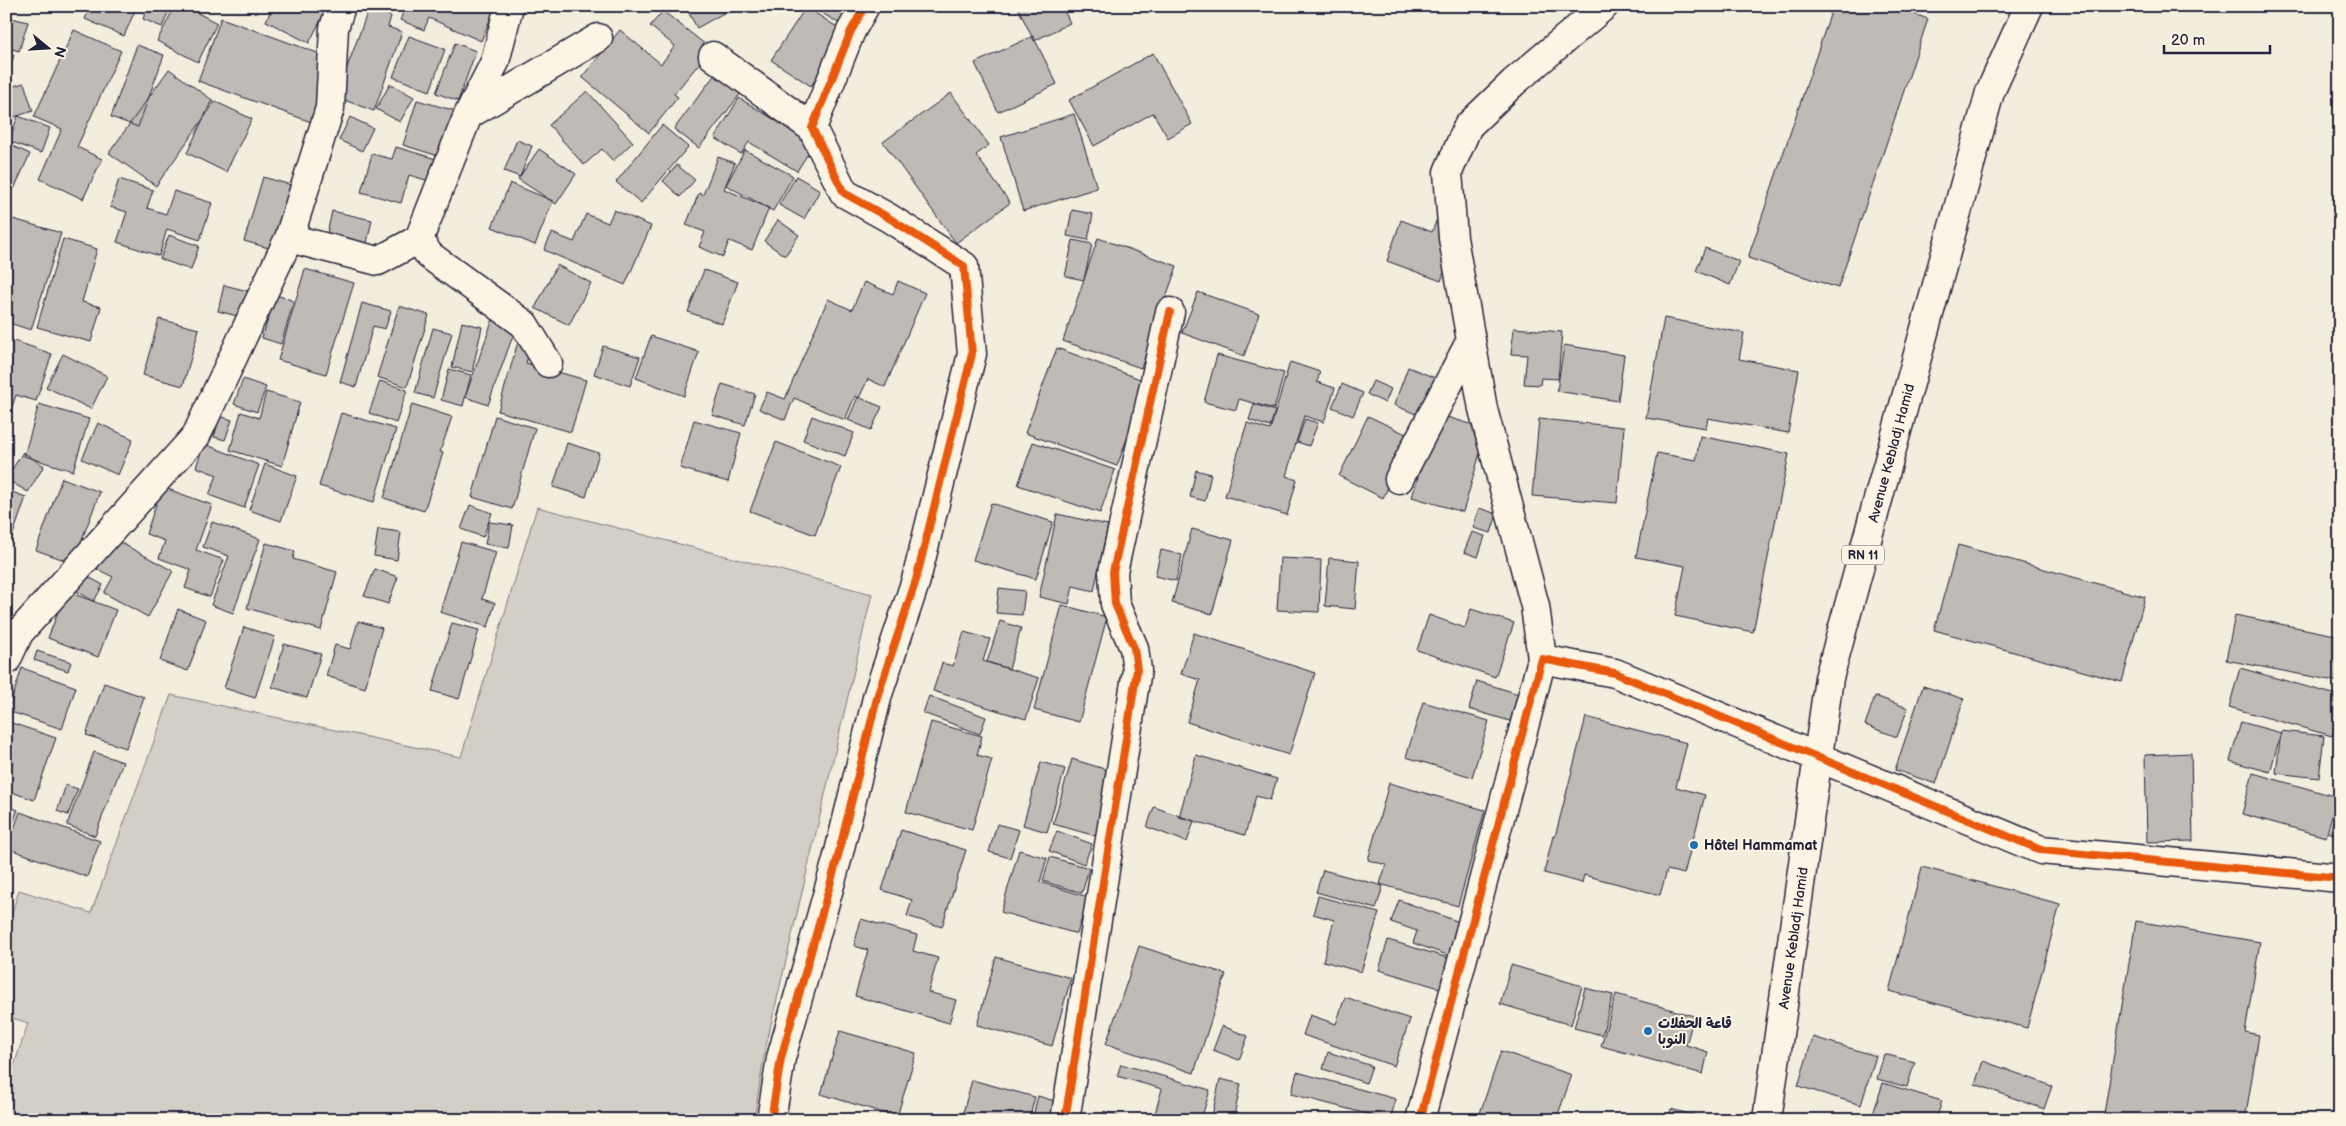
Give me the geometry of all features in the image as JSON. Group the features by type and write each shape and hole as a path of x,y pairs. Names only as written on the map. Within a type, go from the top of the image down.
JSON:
{"street":[{"path":"6,661 19,633 196,436 289,238 330,108 334,28 341,6"},
{"path":"289,238 378,261 419,239 468,115 494,62 509,6"},
{"path":"812,128 851,31 865,6"},
{"path":"1420,1120 1542,659 1535,606 1483,409 1453,238 1448,172 1468,126 1514,82 1604,6"},
{"name":"Avenue Kebladj Hamid","path":"1767,1120 1829,678 1990,92 2029,6"},
{"path":"468,115 598,38"},
{"path":"713,56 812,128 844,194 889,218 964,266 972,354 916,580 878,694 837,860 781,1058 771,1120"},
{"path":"419,239 429,256 524,324 548,364"},
{"path":"1064,1120 1137,670 1134,648 1116,604 1112,588 1113,572 1170,312"},
{"path":"1399,479 1471,340"},
{"path":"1542,659 1615,673 2041,850 2340,878"}],"shaded area":[{"path":"537,507 872,594 765,1050 754,1120 6,1120 6,1090 28,1023 6,1016 6,932 19,890 91,913 171,695 461,757"}],"building":[{"path":"6,6 10,6 7,17 28,22 19,51 6,47"},
{"path":"91,6 137,6 124,36 85,19"},
{"path":"148,6 171,6 162,27 143,19"},
{"path":"175,6 184,6 217,23 198,62 157,41"},
{"path":"273,6 328,6 309,43 266,21"},
{"path":"406,6 496,6 481,41 429,18 424,30 400,20"},
{"path":"685,6 736,6 697,28"},
{"path":"819,6 857,6 845,27 817,10"},
{"path":"1017,6 1062,6 1070,23 1034,41"},
{"path":"1833,6 1891,6 1928,19 1838,288 1748,258"},
{"path":"806,7 846,33 811,86 771,60"},
{"path":"369,8 391,16 388,27 402,32 374,111 336,97"},
{"path":"663,11 711,49 674,94 678,97 649,133 582,77 620,30 661,64 675,46 650,26"},
{"path":"221,18 337,60 314,123 198,81"},
{"path":"74,30 121,51 77,147 102,159 83,199 40,179 62,129 34,117"},
{"path":"409,36 445,49 430,91 393,77"},
{"path":"1033,36 1057,84 998,112 975,63"},
{"path":"455,43 476,51 458,101 436,93"},
{"path":"137,45 164,55 138,127 111,117"},
{"path":"6,53 14,55 6,81"},
{"path":"1153,53 1192,124 1168,138 1153,113 1094,146 1069,100"},
{"path":"169,69 215,102 156,186 109,153"},
{"path":"716,73 741,93 699,148 674,129"},
{"path":"24,83 33,111 14,117 6,88"},
{"path":"390,84 414,97 400,122 376,109"},
{"path":"587,91 633,142 613,161 602,149 584,165 549,125"},
{"path":"951,93 989,145 976,155 1010,203 956,243 883,142"},
{"path":"739,98 814,144 797,171 749,142 741,154 715,138"},
{"path":"212,100 252,119 226,172 187,153"},
{"path":"417,100 459,112 445,158 403,145"},
{"path":"1074,114 1097,188 1023,211 1001,137"},
{"path":"18,116 50,128 41,153 9,141"},
{"path":"350,117 373,128 362,151 339,140"},
{"path":"662,125 688,147 641,203 616,182"},
{"path":"517,140 532,146 520,177 504,171"},
{"path":"6,143 30,154 14,189 6,186"},
{"path":"396,147 443,161 436,183 409,175 401,203 361,192 372,154 392,159"},
{"path":"539,149 576,174 556,204 518,179"},
{"path":"745,150 793,176 773,211 726,185"},
{"path":"718,157 735,163 724,189 769,208 752,250 729,241 723,257 699,247 705,232 686,225 699,193 703,195"},
{"path":"677,165 695,180 680,197 663,181"},
{"path":"796,176 820,190 804,219 779,205"},
{"path":"263,177 298,187 279,251 244,241"},
{"path":"119,179 153,190 147,208 166,214 174,191 212,203 200,240 167,229 159,256 117,242 127,212 110,207"},
{"path":"510,183 553,201 535,245 492,227"},
{"path":"614,210 651,226 625,285 544,250 552,233 574,242 586,214 608,223"},
{"path":"1072,210 1093,214 1088,240 1067,236"},
{"path":"332,211 372,220 366,247 326,238"},
{"path":"1438,216 1461,225 1441,281 1387,261 1401,220 1432,232"},
{"path":"13,219 61,233 31,330 6,322 6,238"},
{"path":"778,220 799,235 785,256 764,241"},
{"path":"169,235 199,246 191,270 160,259"},
{"path":"1098,238 1177,266 1141,368 1063,341"},
{"path":"63,239 97,249 82,302 101,307 91,342 37,327"},
{"path":"1073,240 1092,244 1084,280 1065,276"},
{"path":"1705,248 1739,261 1730,285 1696,271"},
{"path":"557,265 591,283 569,325 535,308"},
{"path":"305,269 354,283 326,374 278,360"},
{"path":"704,270 738,282 722,324 688,312"},
{"path":"898,281 925,293 885,387 868,379 859,398 855,396 845,420 794,398 785,420 759,409 767,392 785,399 828,299 852,310 864,282 893,294"},
{"path":"224,285 248,291 241,317 218,311"},
{"path":"1198,292 1259,314 1244,356 1182,333"},
{"path":"276,295 294,301 281,344 262,338"},
{"path":"362,303 391,311 385,329 373,326 356,387 340,382"},
{"path":"399,306 429,315 407,387 377,377"},
{"path":"1664,318 1744,333 1739,359 1799,370 1788,433 1708,418 1706,428 1646,418"},
{"path":"159,319 199,329 183,386 143,375"},
{"path":"493,319 516,327 488,405 465,397"},
{"path":"462,322 482,327 472,372 452,367"},
{"path":"433,328 452,333 433,398 415,393"},
{"path":"1514,328 1562,332 1558,379 1541,378 1540,385 1524,384 1527,355 1511,354"},
{"path":"520,335 533,339 526,363 586,380 571,432 498,411"},
{"path":"651,336 699,352 684,396 636,378"},
{"path":"6,338 52,354 36,401 16,395 6,425"},
{"path":"1564,345 1624,355 1618,401 1557,391"},
{"path":"603,346 640,357 630,386 594,374"},
{"path":"1057,348 1148,382 1117,466 1025,433"},
{"path":"63,354 107,376 91,409 46,387"},
{"path":"1217,355 1284,373 1274,409 1239,399 1236,410 1204,402"},
{"path":"1290,362 1320,372 1317,382 1335,388 1324,422 1304,416 1286,476 1297,480 1287,515 1225,496 1247,423 1270,430"},
{"path":"1408,367 1438,379 1423,417 1394,405"},
{"path":"449,369 471,375 463,406 441,400"},
{"path":"243,379 266,387 257,412 234,404"},
{"path":"380,381 407,390 396,423 369,413"},
{"path":"1373,381 1391,389 1385,403 1367,394"},
{"path":"722,384 755,394 745,425 712,415"},
{"path":"1342,384 1363,393 1353,416 1332,407"},
{"path":"266,392 300,402 282,466 230,450 241,412 259,418"},
{"path":"858,397 882,407 871,430 848,420"},
{"path":"39,404 89,419 73,471 24,456"},
{"path":"412,404 452,417 440,452 443,453 424,511 384,498"},
{"path":"1254,404 1275,411 1270,427 1249,420"},
{"path":"341,413 396,429 374,502 319,486"},
{"path":"1437,414 1487,429 1463,512 1412,497"},
{"path":"220,416 232,420 225,440 214,437"},
{"path":"495,416 535,428 512,509 472,497"},
{"path":"812,416 854,433 845,456 803,440"},
{"path":"1368,416 1412,437 1383,498 1339,476"},
{"path":"1305,419 1318,423 1309,446 1297,442"},
{"path":"1539,419 1624,427 1617,503 1532,496"},
{"path":"694,420 741,433 728,482 680,468"},
{"path":"98,423 133,439 118,475 82,459"},
{"path":"1700,436 1789,454 1753,632 1675,616 1685,566 1636,557 1657,453 1696,460"},
{"path":"776,442 841,467 815,535 750,511"},
{"path":"1033,442 1115,470 1100,513 1018,485"},
{"path":"567,443 599,453 586,497 553,487"},
{"path":"204,444 259,465 244,508 209,495 217,475 196,467"},
{"path":"23,452 44,466 28,492 6,479"},
{"path":"265,464 297,476 281,521 249,510"},
{"path":"1196,470 1211,474 1205,501 1190,497"},
{"path":"62,478 100,492 73,563 36,550"},
{"path":"162,487 212,505 196,550 224,560 210,597 185,588 191,570 159,558 165,541 146,534"},
{"path":"6,490 26,497 8,549 6,549"},
{"path":"991,503 1053,522 1036,579 973,560"},
{"path":"470,505 492,513 483,537 461,529"},
{"path":"1479,508 1497,514 1491,533 1473,528"},
{"path":"1057,514 1108,525 1094,591 1073,586 1069,604 1039,597"},
{"path":"212,522 260,539 233,613 211,605 229,556 203,547"},
{"path":"489,522 513,525 509,548 485,544"},
{"path":"378,529 401,532 397,560 374,556"},
{"path":"1192,529 1233,540 1212,614 1172,603"},
{"path":"1472,532 1485,536 1478,557 1464,552"},
{"path":"114,539 173,571 148,617 104,593 113,577 97,569"},
{"path":"461,542 496,552 482,599 495,603 488,627 440,612"},
{"path":"266,543 295,551 293,559 337,572 321,630 247,608"},
{"path":"1958,545 2145,597 2122,682 1934,630"},
{"path":"1161,550 1182,555 1176,581 1155,576"},
{"path":"1280,558 1321,560 1319,612 1277,610"},
{"path":"1329,558 1359,561 1355,609 1325,606"},
{"path":"375,569 398,577 388,604 364,596"},
{"path":"85,575 103,585 94,601 76,591"},
{"path":"999,588 1025,591 1022,615 996,613"},
{"path":"66,591 116,610 98,657 48,638"},
{"path":"1062,605 1107,617 1079,722 1034,710"},
{"path":"178,609 206,620 188,671 160,661"},
{"path":"1471,609 1514,623 1495,677 1417,650 1429,615 1465,628"},
{"path":"2235,615 2340,636 2340,682 2226,660"},
{"path":"358,621 382,628 365,688 326,676 335,645 350,649"},
{"path":"1000,621 1021,628 1009,669 987,662"},
{"path":"452,623 479,630 459,699 432,691"},
{"path":"244,627 275,637 255,698 224,688"},
{"path":"964,632 990,639 983,661 1039,678 1026,719 933,691 942,663 953,666"},
{"path":"1194,633 1315,673 1289,755 1187,722 1200,680 1181,674"},
{"path":"284,644 321,654 307,698 272,687"},
{"path":"37,651 71,662 68,671 34,660"},
{"path":"22,668 76,687 62,729 8,711"},
{"path":"2240,668 2340,696 2340,710 2332,736 2229,707"},
{"path":"1477,681 1519,694 1510,721 1469,709"},
{"path":"104,683 144,697 126,748 86,735"},
{"path":"1923,686 1964,699 1936,784 1895,770"},
{"path":"929,696 986,717 980,734 923,713"},
{"path":"1875,696 1908,708 1897,737 1865,725"},
{"path":"1423,702 1489,721 1472,777 1406,757"},
{"path":"1586,717 1687,743 1676,787 1705,795 1684,874 1667,870 1660,895 1584,875 1582,883 1544,873"},
{"path":"6,721 56,738 34,800 6,790 6,780 13,761 6,759"},
{"path":"931,722 982,736 977,755 992,759 972,830 906,812"},
{"path":"2241,722 2281,733 2270,772 2230,761"},
{"path":"2281,731 2324,736 2319,778 2276,773"},
{"path":"94,752 123,762 95,836 67,825"},
{"path":"2191,753 2193,841 2147,842 2145,755"},
{"path":"1196,755 1277,779 1270,800 1256,796 1245,835 1179,817"},
{"path":"1072,759 1114,772 1096,836 1053,824"},
{"path":"1041,762 1065,769 1047,832 1023,825"},
{"path":"2253,773 2337,797 2326,837 2242,814"},
{"path":"1389,783 1485,810 1458,906 1380,884 1386,865 1368,860"},
{"path":"66,785 78,789 68,815 57,811"},
{"path":"2340,795 2340,835 2330,833"},
{"path":"6,805 18,810 6,842"},
{"path":"1154,807 1194,821 1187,842 1147,827"},
{"path":"20,812 100,841 87,877 7,848"},
{"path":"997,824 1019,830 1010,858 989,852"},
{"path":"901,830 966,850 942,927 907,916 912,900 882,890"},
{"path":"1057,831 1092,844 1084,864 1049,851"},
{"path":"1019,850 1047,858 1040,882 1088,897 1077,934 1001,912"},
{"path":"1050,857 1089,868 1082,893 1043,881"},
{"path":"1922,867 2060,904 2027,1028 1889,991"},
{"path":"1323,870 1383,886 1376,909 1316,892"},
{"path":"1318,896 1379,913 1361,972 1323,961 1334,920 1313,914"},
{"path":"1399,900 1462,923 1450,956 1413,943 1417,931 1391,922"},
{"path":"861,919 917,935 913,951 938,958 928,992 956,1000 949,1023 855,996 868,950 854,946"},
{"path":"2136,921 2260,942 2245,1032 2259,1035 2245,1120 2103,1120"},
{"path":"1388,940 1452,959 1443,989 1379,970"},
{"path":"1139,946 1226,974 1194,1073 1106,1044"},
{"path":"996,957 1071,978 1052,1046 977,1025"},
{"path":"1511,965 1582,986 1571,1025 1500,1004"},
{"path":"1585,988 1613,995 1602,1035 1574,1028"},
{"name":"قاعة الحفلات النوبا","path":"1616,994 1694,1016 1686,1045 1708,1052 1703,1074 1601,1046"},
{"path":"1345,997 1410,1019 1394,1066 1303,1035 1310,1015 1336,1024"},
{"path":"1222,1026 1248,1036 1239,1060 1213,1050"},
{"path":"840,1031 916,1053 897,1117 821,1094"},
{"path":"1813,1037 1876,1056 1861,1105 1798,1086"},
{"path":"1501,1051 1572,1075 1556,1120 1490,1120 1479,1116"},
{"path":"1328,1052 1372,1066 1366,1083 1323,1069"},
{"path":"1884,1054 1915,1062 1907,1087 1877,1079"},
{"path":"1983,1061 2052,1086 2044,1109 1975,1084"},
{"path":"1121,1064 1210,1090 1201,1120 1153,1120 1162,1089 1117,1076"},
{"path":"1297,1072 1396,1099 1390,1120 1291,1094"},
{"path":"1220,1079 1241,1084 1233,1120 1211,1120"},
{"path":"972,1080 1035,1097 1029,1120 961,1120"},
{"path":"1883,1083 1942,1101 1936,1120 1871,1120"},
{"path":"1038,1096 1061,1103 1057,1120 1032,1120"},
{"path":"1671,1109 1707,1119 1707,1120 1668,1120"},
{"path":"1104,1111 1121,1117 1120,1120 1101,1120"}],"cycle path":[{"path":"771,1120 781,1058 837,860 878,694 916,580 972,354 964,266 889,218 844,193 812,128 851,31 865,6"},
{"path":"1065,1120 1137,670 1134,648 1115,604 1113,572 1170,312"},
{"path":"1420,1120 1542,659 1615,673 2041,850 2340,878"}],"place":[{"name":"Hôtel Hammamat","path":"1694,845"},
{"name":"قاعة الحفلات النوبا","path":"1648,1031"}]}
